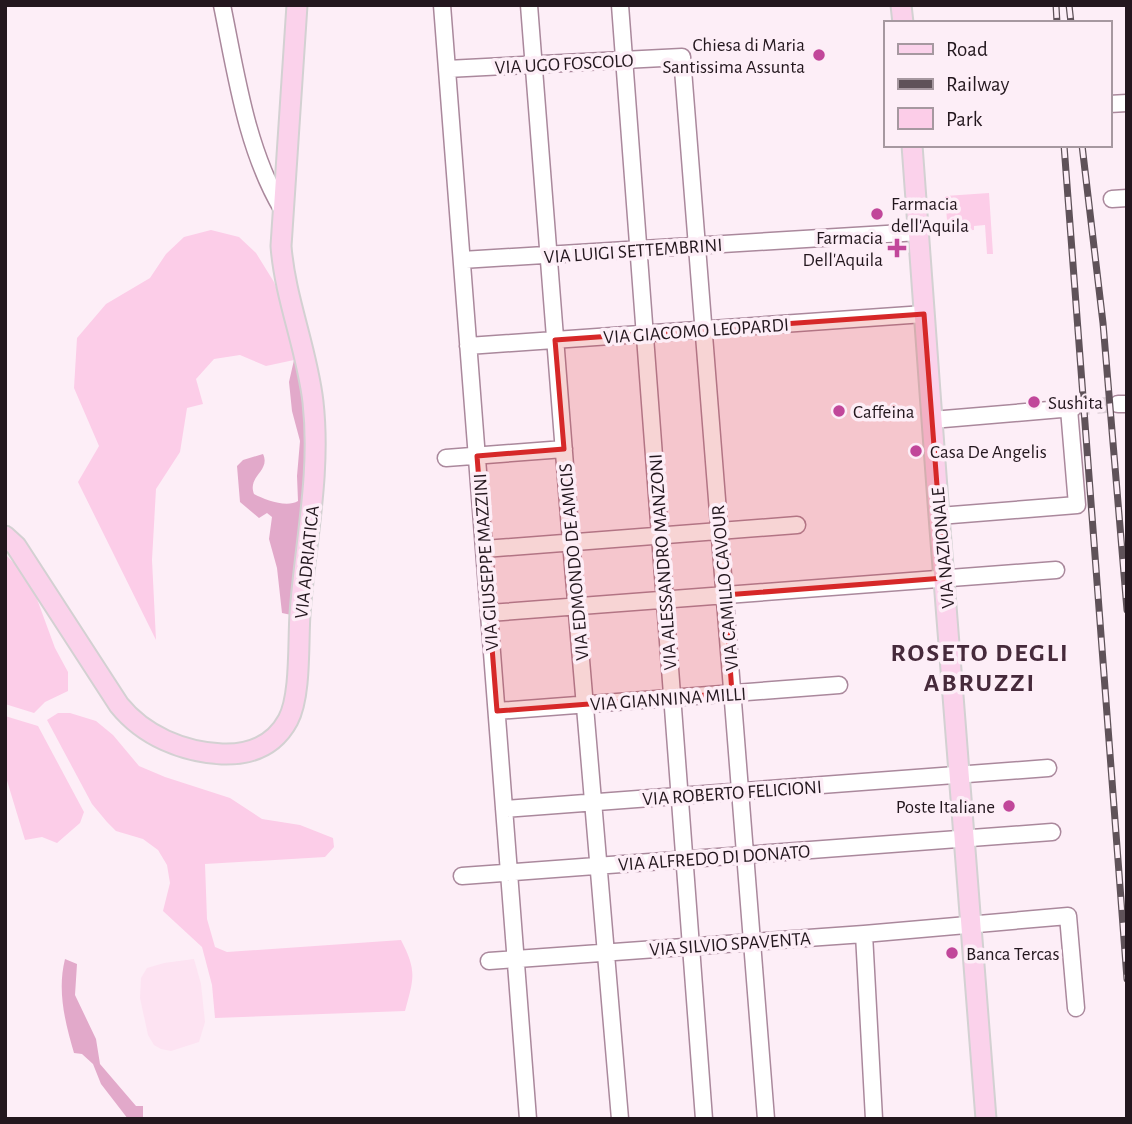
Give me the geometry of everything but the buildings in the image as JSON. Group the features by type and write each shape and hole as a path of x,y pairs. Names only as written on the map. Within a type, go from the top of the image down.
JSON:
{"main road":[{"name":"VIA ADRIATICA","path":"5,536 16,546 119,705 141,727 175,744 201,752 221,754 254,751 270,742 290,717 294,702 316,459 309,370 282,256 282,209 290,135 297,5"},
{"name":"VIA NAZIONALE","path":"912,147 986,1119"}],"street":[{"path":"222,5 243,105 267,180 282,209"},
{"name":"VIA GIUSEPPE MAZZINI","path":"442,5 528,1119"},
{"name":"VIA EDMONDO DE AMICIS","path":"529,5 620,1119"},
{"name":"VIA ALESSANDRO MANZONI","path":"620,5 704,1119"},
{"name":"VIA UGO FOSCOLO","path":"447,69 682,57"},
{"name":"VIA CAMILLO CAVOUR","path":"682,57 766,1119"},
{"name":"VIA LUIGI SETTEMBRINI","path":"461,260 919,232"},
{"name":"VIA GIACOMO LEOPARDI","path":"468,346 924,314"},
{"path":"932,420 1071,409 1077,505 939,516"},
{"path":"446,458 564,449"},
{"path":"484,549 797,525"},
{"path":"489,613 1056,570"},
{"name":"VIA GIANNINA MILLI","path":"497,711 839,685"},
{"name":"VIA ROBERTO FELICIONI","path":"504,809 1048,768"},
{"name":"VIA ALFREDO DI DONATO","path":"462,876 1052,832"},
{"name":"VIA SILVIO SPAVENTA","path":"489,961 864,934 1068,916 1076,1008"},
{"path":"864,934 874,1119"},
{"path":"978,1119 986,1119"}],"highlighted area":[{"path":"924,314 944,578 725,595 732,693 497,711 477,456 564,449 555,340"}],"shaded area":[{"path":"304,359 314,428 296,616 282,613 277,568 269,539 272,517 267,513 259,518 240,502 237,466 243,460 263,454 264,465 254,483 254,494 282,503 298,501 300,441 292,411 289,382 294,360"},
{"path":"65,959 77,964 75,995 96,1039 100,1064 136,1106 143,1106 143,1119 128,1119 101,1084 93,1064 82,1054 74,1053 62,995"},
{"path":"194,959 201,984 205,1022 199,1042 171,1051 161,1049 154,1045 148,1035 140,998 141,978 147,968"}],"green space":[{"path":"989,193 993,254 987,254 985,225 974,226 974,230 948,232 945,196"},
{"path":"211,230 239,237 256,253 274,282 289,322 294,360 266,366 240,355 214,359 196,379 203,404 187,408 180,452 156,489 152,560 156,640 78,482 99,446 74,388 77,338 106,304 150,278 166,254 184,237"},
{"path":"5,554 30,580 55,648 68,672 68,691 45,702 34,713 5,704"},
{"path":"58,713 70,713 96,721 113,735 139,766 230,798 262,819 300,825 333,838 334,847 325,857 205,864 207,919 215,947 227,952 401,940 412,967 405,1011 215,1018 212,985 202,947 163,911 170,883 167,865 158,850 143,839 116,831 92,804 47,720"},
{"path":"5,716 38,726 84,812 80,823 57,843 42,837 25,840 5,774"}],"tunnel":[{"path":"1073,408 1118,404"}],"railway":[{"path":"1056,5 1057,21"},
{"path":"1069,5 1071,21"},
{"path":"1064,147 1127,979"},
{"path":"1082,147 1103,323 1127,610"}],"place":[{"name":"Chiesa di Maria Santissima Assunta","path":"819,55"},
{"name":"Farmacia dell'Aquila","path":"877,214"},
{"name":"Farmacia Dell'Aquila","path":"897,248"},
{"name":"Sushita","path":"1034,402"},
{"name":"Caffeina","path":"839,411"},
{"name":"Casa De Angelis","path":"916,451"},
{"name":"Poste Italiane","path":"1009,806"},
{"name":"Banca Tercas","path":"952,953"}],"district":[{"name":"ROSETO DEGLI ABRUZZI","path":"980,667"}]}
